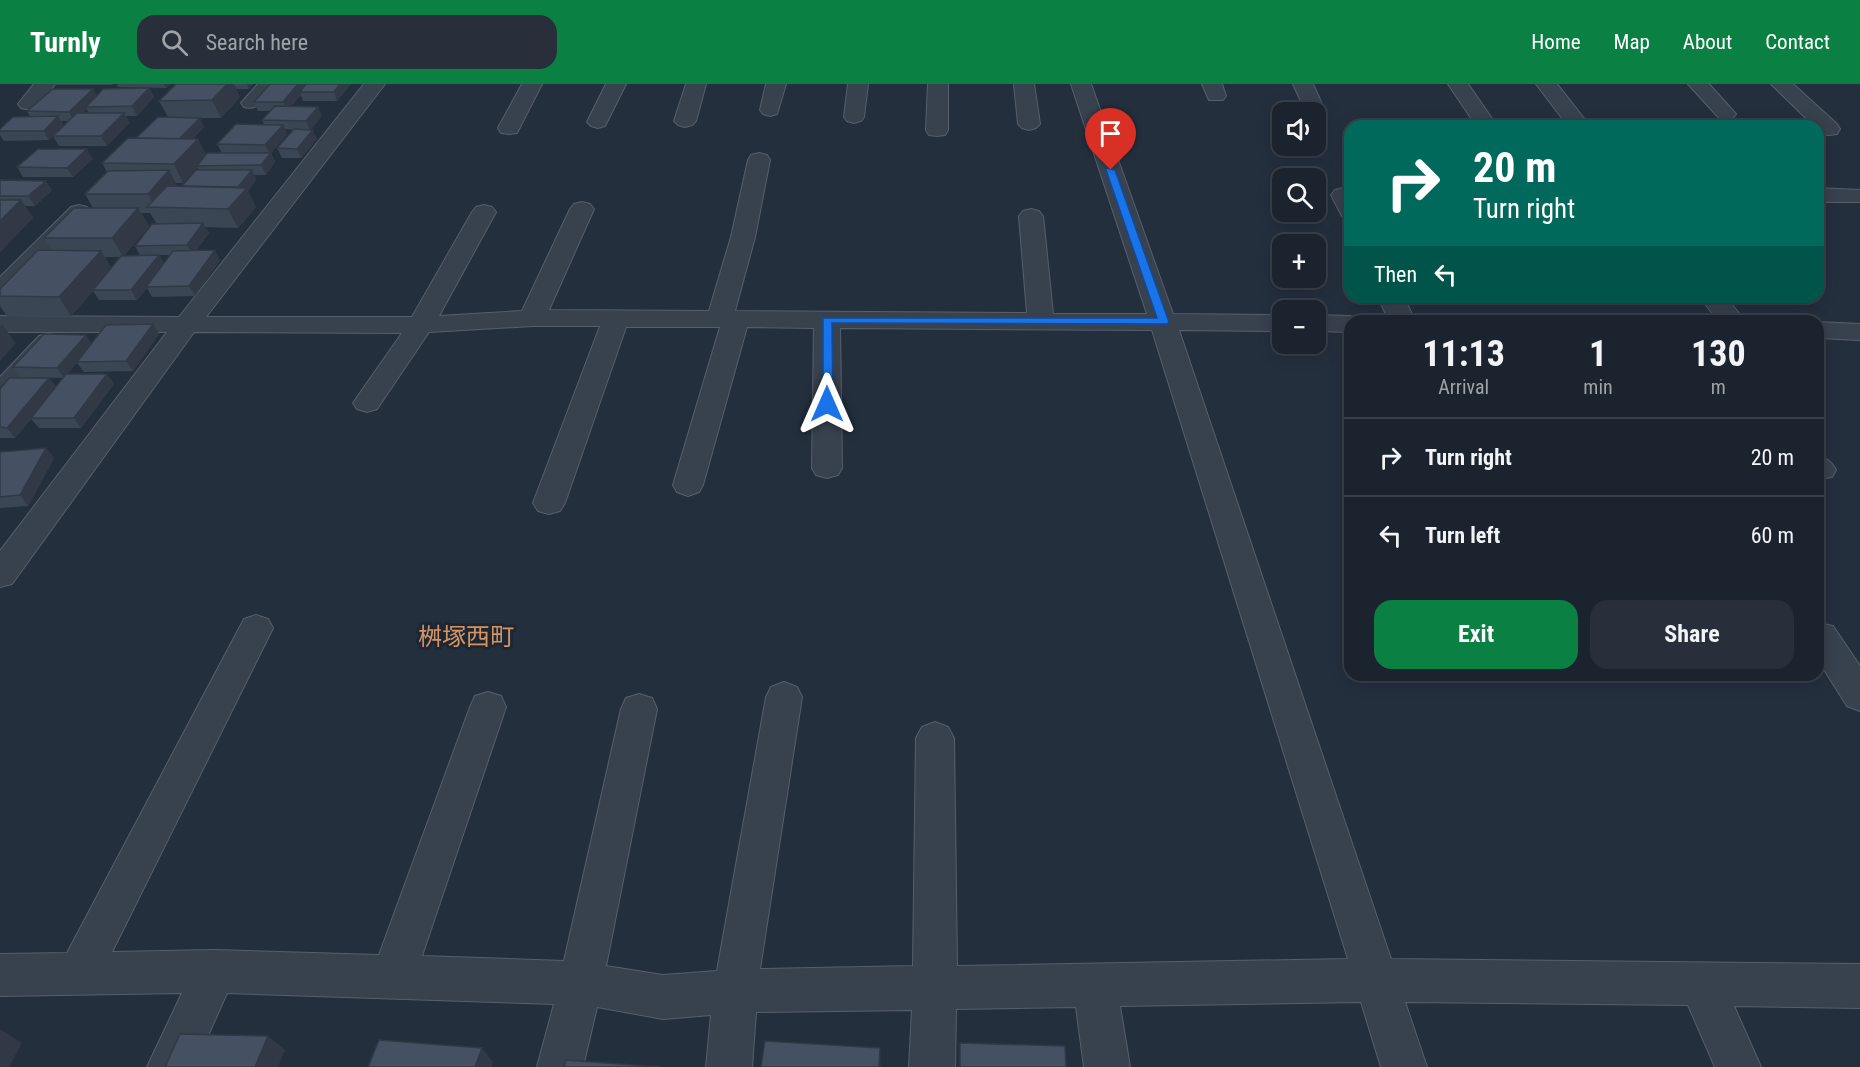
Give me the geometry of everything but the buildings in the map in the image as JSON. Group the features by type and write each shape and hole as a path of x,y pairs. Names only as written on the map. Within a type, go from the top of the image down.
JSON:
{"street":[{"path":"28,104 45,84"},
{"path":"251,103 269,84"},
{"path":"0,575 187,324 375,84"},
{"path":"509,128 532,84"},
{"path":"598,123 616,84"},
{"path":"685,121 696,84"},
{"path":"770,110 776,84"},
{"path":"854,117 858,84"},
{"path":"938,84 938,130"},
{"path":"1024,84 1029,124"},
{"path":"1081,84 1163,322 1404,1067"},
{"path":"1303,84 1311,102"},
{"path":"1458,84 1482,120"},
{"path":"1546,84 1574,120"},
{"path":"1698,84 1726,114"},
{"path":"1780,84 1819,120"},
{"path":"1824,124 1829,129"},
{"path":"688,485 728,319 759,160"},
{"path":"1824,195 1856,196"},
{"path":"532,318 582,209"},
{"path":"0,291 79,212"},
{"path":"368,403 421,324 484,213"},
{"path":"1031,216 1041,321"},
{"path":"1718,303 1727,315"},
{"path":"0,324 421,324 532,318 1272,323"},
{"path":"549,503 616,319"},
{"path":"827,320 827,468"},
{"path":"1326,323 1344,324"},
{"path":"0,393 66,324"},
{"path":"1824,330 1860,332"},
{"path":"74,435 103,436"},
{"path":"79,973 256,628"},
{"path":"1824,641 1860,696"},
{"path":"729,1067 735,991 784,697"},
{"path":"393,977 488,707"},
{"path":"560,1067 581,983 639,709"},
{"path":"932,1067 935,988 935,738"},
{"path":"170,1067 215,971"},
{"path":"0,975 215,971 581,983 663,997 735,991 1374,980 1860,986"},
{"path":"1701,984 1738,1067"},
{"path":"1095,986 1107,1067"}],"district":[{"name":"桝塚西町","path":"466,637"}],"route":[{"path":"827,404 827,320 1163,322 1111,170"}]}
